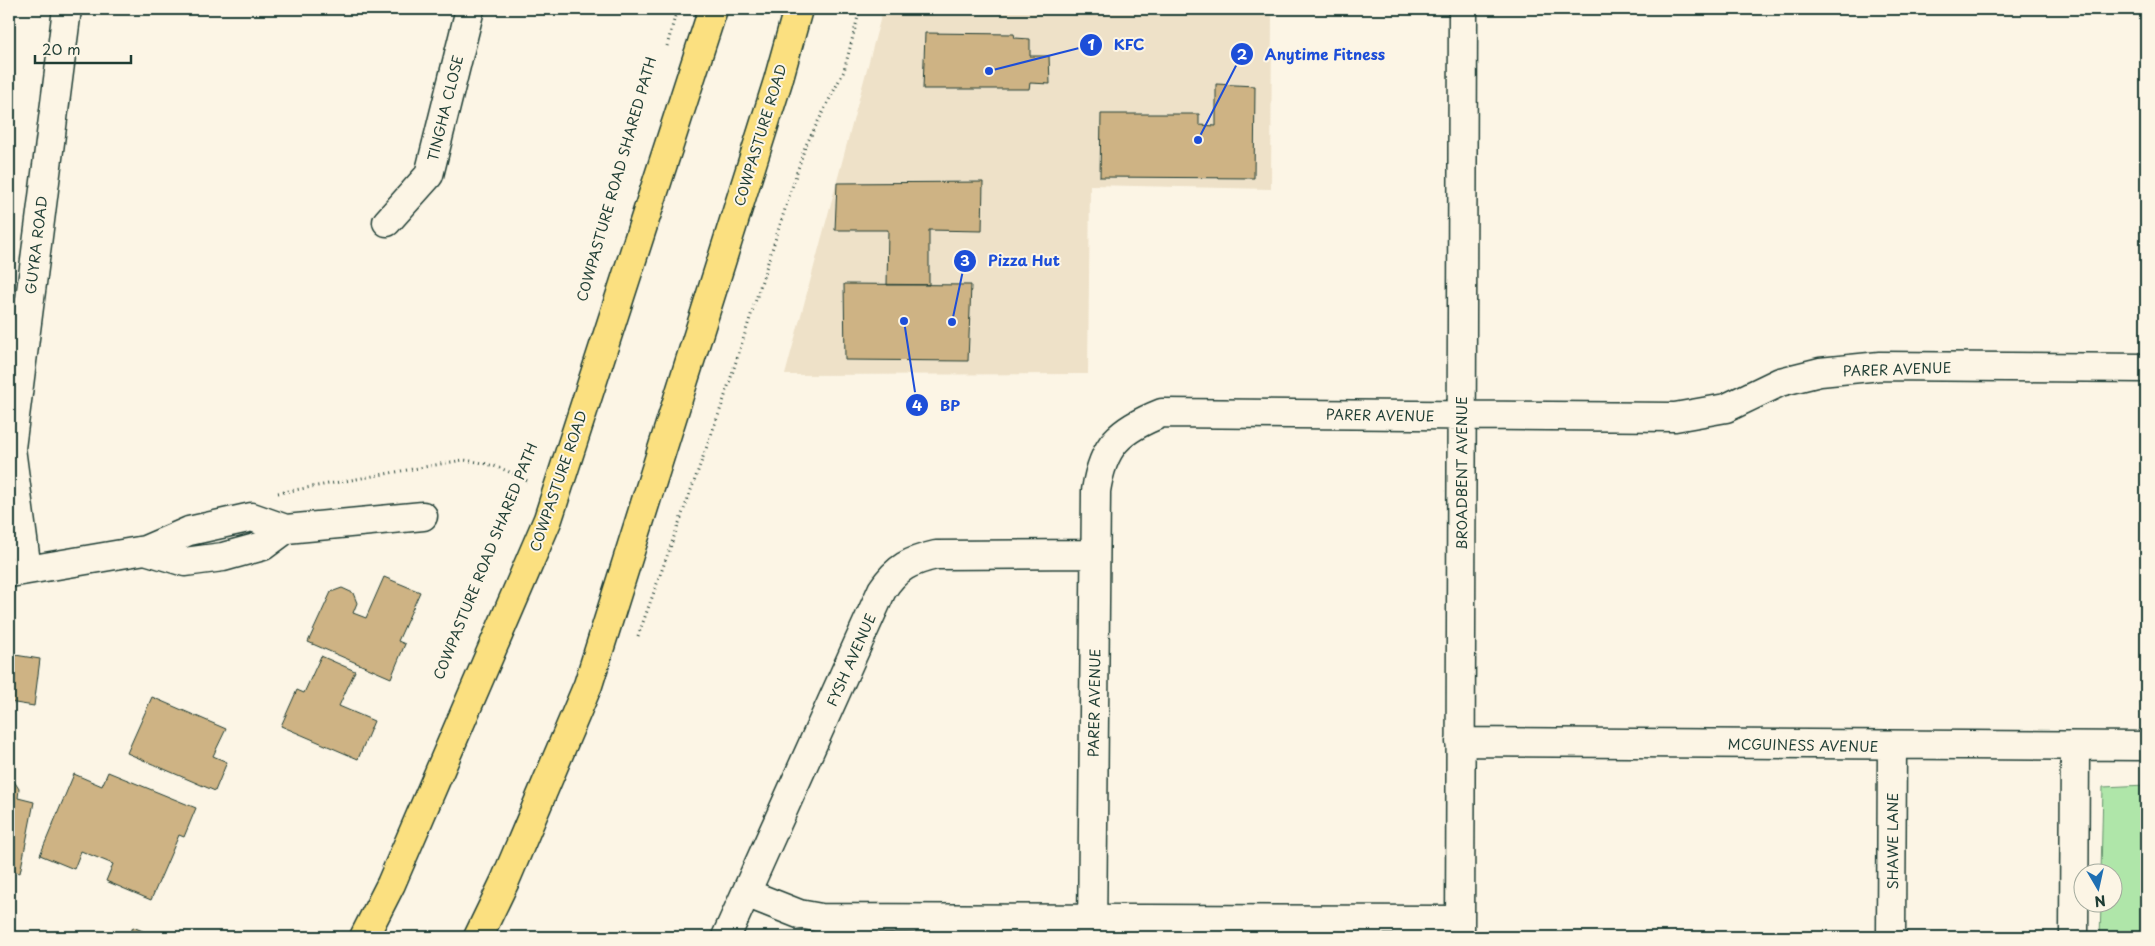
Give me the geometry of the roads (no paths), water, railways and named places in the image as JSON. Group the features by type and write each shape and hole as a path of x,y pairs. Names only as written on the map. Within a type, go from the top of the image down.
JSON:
{"main road":[{"name":"COWPASTURE ROAD","path":"364,937 391,884 548,519 712,9"},
{"name":"COWPASTURE ROAD","path":"478,937 505,881 588,685 778,81 798,9"}],"street":[{"name":"GUYRA ROAD","path":"18,572 11,448 67,9"},
{"name":"TINGHA CLOSE","path":"387,222 429,175 470,9"},
{"name":"BROADBENT AVENUE","path":"1460,929 1463,9"},
{"name":"PARER AVENUE","path":"1092,928 1096,492 1100,467 1113,443 1135,424 1162,413 1675,417 1726,408 1780,382 1820,372 1880,366 2146,368"},
{"path":"18,572 145,550 189,530 252,517 286,529 423,516"},
{"name":"FYSH AVENUE","path":"726,937 882,590 891,575 913,560 936,554 1095,554"},
{"name":"MCGUINESS AVENUE","path":"1460,742 2146,746"},
{"name":"SHAWE LANE","path":"1891,937 1892,746"},
{"path":"2074,937 2075,746"},
{"path":"746,893 798,914 821,918 1092,928 1460,929"}],"place":[{"name":"KFC","path":"989,71"},
{"name":"Anytime Fitness","path":"1198,140"},
{"name":"BP","path":"904,321"},
{"name":"Pizza Hut","path":"952,322"}]}
